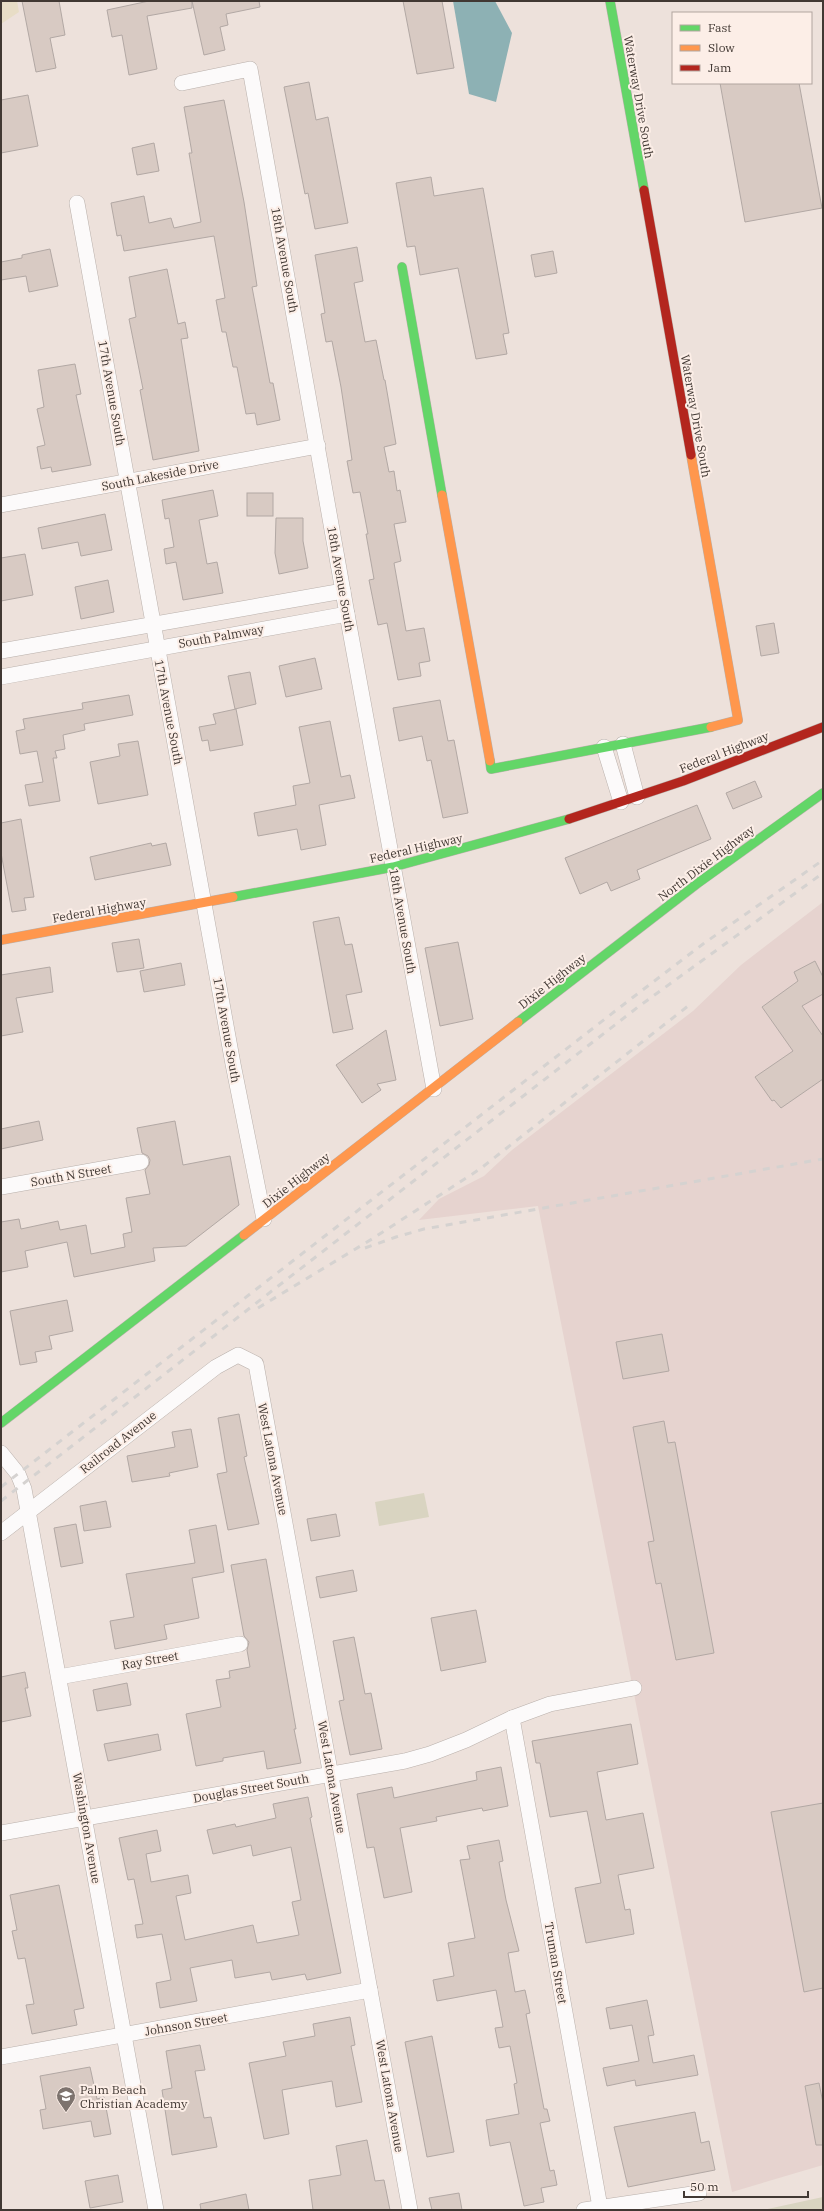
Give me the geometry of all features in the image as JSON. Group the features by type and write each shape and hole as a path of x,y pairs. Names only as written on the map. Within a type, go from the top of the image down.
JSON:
{"main road":[{"name":"Waterway Drive South","path":"610,1 738,720 624,744"},
{"path":"402,267 491,769 624,744"},
{"name":"Federal Highway","path":"1,940 393,867 511,837 637,797 823,727"},
{"name":"North Dixie Highway","path":"606,955 764,834 823,793"},
{"name":"Dixie Highway","path":"1,1423 606,955"}],"street":[{"name":"18th Avenue South","path":"182,83 250,69 347,614 434,1089"},
{"name":"17th Avenue South","path":"77,203 129,481 157,648 233,1064 264,1220"},
{"name":"South Lakeside Drive","path":"1,505 318,446"},
{"name":"South Palmway","path":"1,652 343,591"},
{"name":"South Palmway","path":"1,677 347,614"},
{"path":"624,744 637,797"},
{"path":"604,747 621,802"},
{"name":"South N Street","path":"1,1187 141,1162"},
{"name":"Railroad Avenue","path":"1,1533 216,1367 238,1355"},
{"name":"West Latona Avenue","path":"238,1355 256,1364 410,2210"},
{"name":"Washington Avenue","path":"1,1453 18,1474 22,1484 28,1512 156,2210"},
{"name":"Ray Street","path":"59,1676 240,1644"},
{"name":"Douglas Street South","path":"1,1833 405,1761 430,1754 466,1740 512,1718 550,1704 634,1688"},
{"name":"Truman Street","path":"512,1718 600,2207"},
{"name":"Johnson Street","path":"1,2057 370,1990"},
{"path":"584,2210 699,2194"}],"shaded area":[{"path":"823,902 823,2165 732,2192 538,1206 419,1220 439,1199 484,1176 512,1150 693,1011 741,965"},
{"path":"424,1493 429,1517 379,1526 375,1502"},
{"path":"823,2197 823,2210 763,2210"}],"sand":[{"path":"1,1 17,1 19,12 1,24"}],"water":[{"path":"453,1 495,1 512,33 496,102 469,94"}],"building":[{"path":"22,1 59,1 65,35 50,38 56,68 36,72"},
{"path":"149,1 192,1 192,8 147,16 157,69 129,75 122,35 112,37 107,10"},
{"path":"192,1 259,1 260,7 226,14 228,25 220,27 225,50 204,55"},
{"path":"403,1 442,1 454,68 417,74"},
{"path":"309,82 316,120 328,117 348,223 315,229 308,193 305,194 284,87"},
{"path":"720,84 799,84 822,208 745,222"},
{"path":"28,95 38,146 1,153 1,100"},
{"path":"224,100 244,202 257,286 252,287 270,383 273,383 280,420 257,425 255,413 246,414 237,367 233,367 226,332 222,332 216,300 225,298 214,236 124,251 121,235 117,236 111,203 144,196 149,223 171,218 174,228 201,222 189,153 192,153 184,107"},
{"path":"154,143 159,171 137,175 132,148"},
{"path":"431,177 434,196 483,188 509,333 503,334 507,354 476,359 458,268 420,275 415,246 407,247 396,183"},
{"path":"357,247 363,281 354,283 365,342 376,340 385,380 396,444 384,447 389,472 394,471 397,491 400,490 406,522 394,524 401,561 394,563 406,631 424,628 430,661 419,663 421,676 398,680 387,623 378,625 369,580 374,579 366,534 368,534 360,492 353,493 347,461 352,460 341,387 332,341 326,342 321,314 325,313 315,255"},
{"path":"50,249 58,286 29,292 26,276 1,280 1,262 22,258 22,255"},
{"path":"553,251 557,273 535,277 531,255"},
{"path":"167,269 178,324 185,322 188,338 181,339 199,451 153,460 140,390 143,389 129,319 136,317 129,277"},
{"path":"75,364 81,394 76,395 91,465 52,472 51,467 41,469 37,447 45,445 37,409 44,407 38,370"},
{"path":"213,490 218,516 199,520 207,564 217,562 223,593 183,600 176,562 166,564 164,549 174,547 169,518 165,519 162,500"},
{"path":"247,493 273,493 273,516 247,516"},
{"path":"105,514 112,550 81,556 78,542 42,549 38,528"},
{"path":"276,518 303,518 303,541 308,568 279,574 275,553"},
{"path":"25,554 33,595 1,601 1,558"},
{"path":"108,580 114,612 81,619 75,587"},
{"path":"774,623 779,653 761,656 756,626"},
{"path":"315,658 322,689 286,697 279,666"},
{"path":"250,672 256,704 235,709 228,676"},
{"path":"129,695 133,715 84,724 85,730 63,735 65,749 55,751 57,758 53,758 60,801 29,806 25,785 43,782 37,751 20,754 16,731 25,729 23,719 83,709 82,703"},
{"path":"440,700 448,741 454,740 468,813 443,818 431,760 427,761 422,736 399,741 393,708"},
{"path":"236,709 243,745 210,751 208,740 202,741 199,727 216,724 213,714"},
{"path":"330,721 341,777 350,775 355,798 319,805 326,845 301,850 297,829 258,836 254,813 296,805 293,786 310,783 299,727"},
{"path":"138,741 148,795 98,804 90,762 120,756 118,744"},
{"path":"755,781 762,797 733,809 726,793"},
{"path":"697,805 711,839 637,870 640,879 611,891 607,882 580,894 565,858"},
{"path":"21,819 34,897 24,898 26,910 12,912 1,853 1,823"},
{"path":"151,843 152,846 166,843 171,865 95,880 90,857"},
{"path":"339,917 345,945 352,944 362,992 346,995 353,1029 333,1033 313,922"},
{"path":"139,939 144,968 117,972 112,943"},
{"path":"458,942 473,1019 440,1026 425,948"},
{"path":"815,961 823,977 823,994 802,1006 823,1036 823,1079 781,1108 774,1100 772,1101 755,1077 793,1051 762,1007 798,981 794,972"},
{"path":"181,963 185,985 144,992 140,971"},
{"path":"50,967 53,992 16,998 23,1032 1,1036 1,975"},
{"path":"386,1030 396,1080 377,1084 381,1090 362,1103 336,1065"},
{"path":"39,1121 43,1140 1,1149 1,1129"},
{"path":"175,1121 183,1165 230,1156 239,1205 186,1246 153,1248 155,1261 74,1277 67,1242 25,1251 28,1267 1,1272 1,1222 19,1219 21,1229 58,1221 60,1230 86,1225 91,1254 125,1247 123,1234 132,1232 126,1198 150,1194 145,1170 149,1165 150,1160 148,1156 142,1153 137,1128"},
{"path":"67,1300 73,1331 49,1336 52,1349 35,1352 37,1362 20,1365 10,1311"},
{"path":"662,1334 669,1371 623,1379 616,1342"},
{"path":"239,1414 247,1456 244,1457 259,1524 228,1530 217,1474 227,1472 218,1418"},
{"path":"664,1421 668,1443 675,1442 714,1653 676,1660 661,1583 656,1584 648,1542 654,1541 633,1427"},
{"path":"191,1429 198,1467 169,1473 170,1476 132,1482 127,1456 175,1447 172,1432"},
{"path":"106,1501 111,1527 84,1531 80,1506"},
{"path":"336,1514 340,1536 311,1541 307,1519"},
{"path":"76,1524 83,1563 61,1567 54,1528"},
{"path":"216,1525 224,1572 192,1578 199,1618 164,1625 167,1639 115,1649 110,1621 134,1617 126,1574 195,1563 189,1530"},
{"path":"266,1559 301,1763 267,1769 264,1751 223,1758 223,1761 196,1766 186,1714 221,1707 216,1680 230,1678 229,1671 250,1667 247,1650 249,1642 244,1636 231,1565"},
{"path":"353,1570 357,1591 320,1598 316,1577"},
{"path":"476,1610 486,1662 441,1671 431,1618"},
{"path":"354,1637 365,1694 371,1693 382,1749 350,1755 339,1701 344,1700 333,1641"},
{"path":"25,1672 28,1688 25,1688 31,1716 1,1722 1,1677"},
{"path":"127,1683 131,1705 97,1711 93,1690"},
{"path":"631,1724 638,1764 597,1772 606,1820 643,1813 654,1868 618,1875 625,1910 630,1909 634,1934 586,1943 575,1888 601,1883 587,1811 550,1817 540,1763 536,1763 532,1741"},
{"path":"158,1734 161,1750 108,1761 104,1744"},
{"path":"501,1767 508,1806 483,1811 482,1808 436,1817 437,1821 400,1828 412,1892 384,1898 374,1847 367,1848 357,1794 392,1787 394,1798 477,1780 476,1772"},
{"path":"308,1797 312,1817 310,1818 341,1973 307,1980 305,1974 272,1980 270,1972 235,1978 232,1960 190,1968 197,2001 160,2008 156,1983 171,1980 162,1934 137,1938 135,1925 143,1924 134,1879 128,1880 119,1838 157,1830 161,1851 146,1854 151,1882 188,1875 191,1893 176,1896 185,1940 253,1925 257,1943 299,1935 292,1902 301,1900 291,1847 253,1856 251,1845 213,1854 207,1830 235,1824 236,1827 276,1818 273,1804"},
{"path":"823,1803 823,1988 804,1992 771,1812"},
{"path":"499,1840 503,1861 499,1862 506,1900 519,1951 508,1953 515,1992 525,1990 530,2013 526,2014 544,2109 547,2109 550,2121 540,2123 550,2171 554,2170 557,2185 541,2188 544,2202 524,2206 510,2142 490,2146 486,2120 519,2114 514,2084 517,2083 510,2046 499,2048 495,2028 503,2027 496,1990 437,2001 433,1980 454,1976 448,1943 475,1938 460,1860 470,1859 467,1846"},
{"path":"59,1885 84,2008 74,2010 77,2025 32,2034 26,2005 34,2004 25,1958 18,1959 12,1931 17,1930 10,1895"},
{"path":"647,2000 654,2035 648,2036 653,2063 694,2055 698,2075 636,2086 635,2080 607,2086 603,2068 639,2061 632,2025 610,2029 606,2008"},
{"path":"350,2017 355,2045 351,2046 362,2102 336,2107 332,2081 282,2090 289,2134 264,2139 249,2063 286,2056 283,2042 315,2036 313,2024"},
{"path":"432,2036 454,2152 427,2157 405,2042"},
{"path":"200,2045 205,2070 195,2071 204,2118 211,2117 217,2147 172,2155 162,2090 172,2088 166,2051"},
{"path":"90,2067 97,2099 104,2097 111,2134 94,2137 91,2121 43,2129 40,2110 46,2109 40,2076"},
{"path":"819,2083 823,2103 823,2145 816,2145 805,2086"},
{"path":"695,2112 701,2143 709,2141 715,2170 628,2187 614,2127"},
{"path":"367,2140 375,2181 384,2180 390,2210 313,2210 309,2180 341,2175 336,2146"},
{"path":"118,2175 123,2202 90,2208 85,2181"},
{"path":"459,2193 462,2210 432,2210 429,2198"},
{"path":"246,2194 249,2210 201,2210 200,2204"}],"railway":[{"path":"1,1487 632,998 703,944 823,860"},
{"path":"1,1501 638,1007 823,873"},
{"path":"258,1308 372,1239 480,1169 688,1006"},
{"path":"365,1248 424,1229 823,1159"}],"traffic: fast":[{"path":"610,1 644,190"},
{"path":"402,267 442,495"},
{"path":"490,761 491,769 711,727"},
{"path":"518,1022 698,883 823,793"},
{"path":"233,897 393,867 569,819"},
{"path":"1,1423 244,1235"}],"traffic: slow":[{"path":"691,455 738,720 711,727"},
{"path":"442,495 490,761"},
{"path":"1,940 233,897"},
{"path":"244,1235 518,1022"}],"traffic: jam":[{"path":"644,190 691,455"},
{"path":"569,819 683,781 823,727"}],"place":[{"name":"Palm Beach Christian Academy","path":"66,2113"}]}
